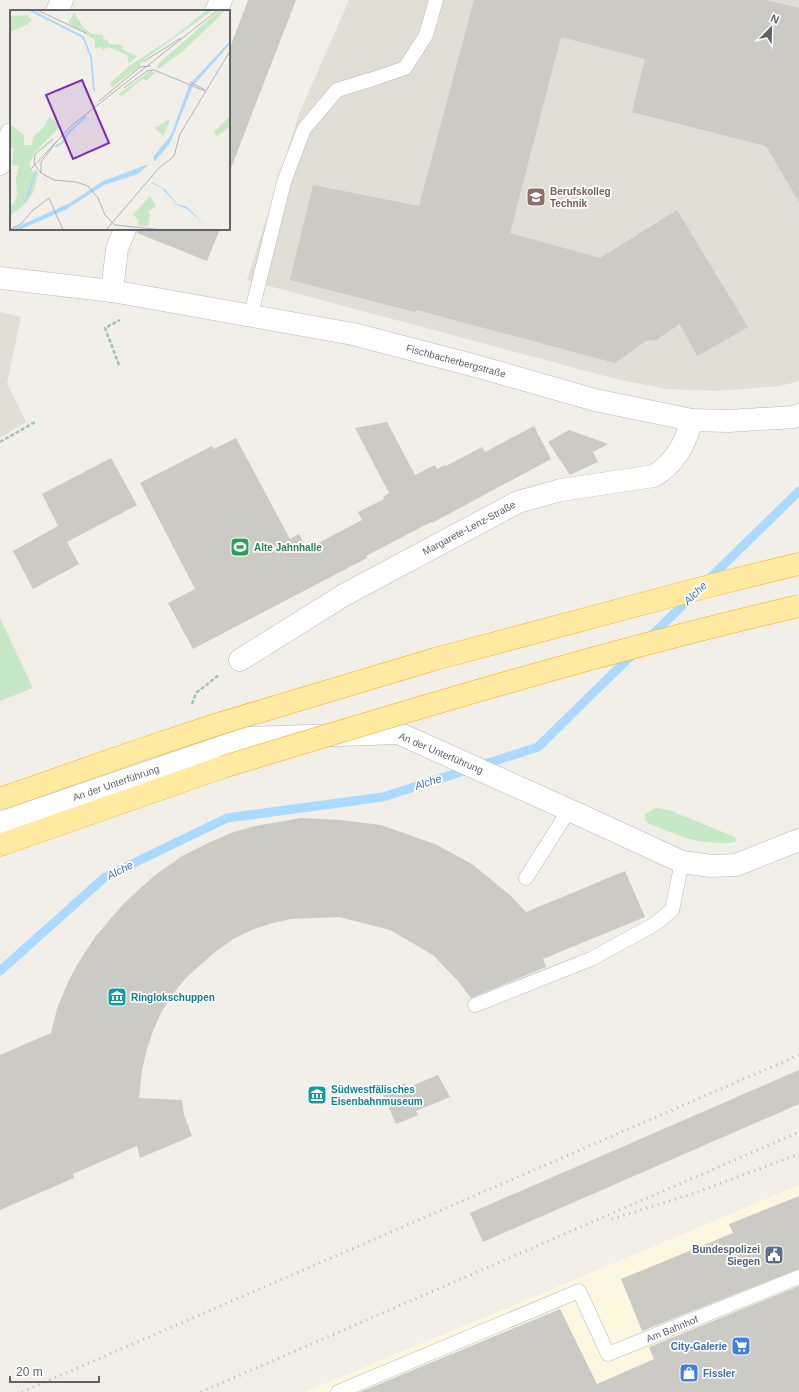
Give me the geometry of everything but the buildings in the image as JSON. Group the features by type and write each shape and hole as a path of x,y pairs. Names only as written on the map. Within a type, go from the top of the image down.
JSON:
{"highway":[{"path":"0,799 218,724 428,661 705,587 799,564"},
{"path":"0,851 10,841 223,767 445,700 711,627 799,606"}],"street":[{"path":"57,10 62,0"},
{"path":"216,10 221,0"},
{"path":"0,164 10,137"},
{"path":"112,291 117,249 125,230"},
{"name":"Fischbacherbergstraße","path":"0,278 112,291 251,314 353,334 476,366 595,400 692,420 728,421 794,417 799,415"},
{"name":"Margarete-Lenz-Straße","path":"240,660 344,595 518,502 560,490 654,476 666,469 674,459 687,436 692,420"},
{"name":"An der Unterführung","path":"0,823 248,738 398,733 682,862 711,866 736,865 799,840"}],"lane":[{"path":"251,314 284,182 304,129 337,90 405,68 426,35 436,0"},
{"path":"526,878 569,810"},
{"path":"475,1005 591,958 655,924 672,910 682,862"},
{"name":"Am Bahnhof","path":"338,1392 579,1291 608,1354 799,1277"}],"path":[{"path":"119,320 105,328 119,364"},
{"path":"0,442 35,422"}],"shaded area":[{"name":"Berufskolleg Technik","path":"349,0 799,0 799,381 780,386 717,391 666,389 616,379 247,280 299,114"},
{"path":"0,312 21,317 7,383 26,422 0,438"},
{"path":"799,1185 799,1392 304,1392 524,1301"}],"green space":[{"path":"0,618 33,688 0,701"},
{"path":"656,808 669,810 735,837 737,841 732,843 702,842 684,837 648,823 645,820 645,814"}],"waterway":[{"name":"Alche","path":"707,581 799,491"},
{"name":"Alche","path":"649,638 691,597"},
{"name":"Alche","path":"0,971 105,877 227,818 383,797 538,747 634,653"}],"railway":[{"path":"22,1392 799,1055"},
{"path":"201,1392 799,1132"},
{"path":"612,1219 695,1193 799,1154"}],"place":[{"name":"Berufskolleg Technik","path":"536,197"},
{"name":"Alte Jahnhalle","path":"240,547"},
{"name":"Ringlokschuppen","path":"117,997"},
{"name":"Südwestfälisches Eisenbahnmuseum","path":"317,1095"},
{"name":"Bundespolizei Siegen","path":"774,1255"},
{"name":"City-Galerie","path":"741,1346"},
{"name":"Fissler","path":"689,1373"}]}
